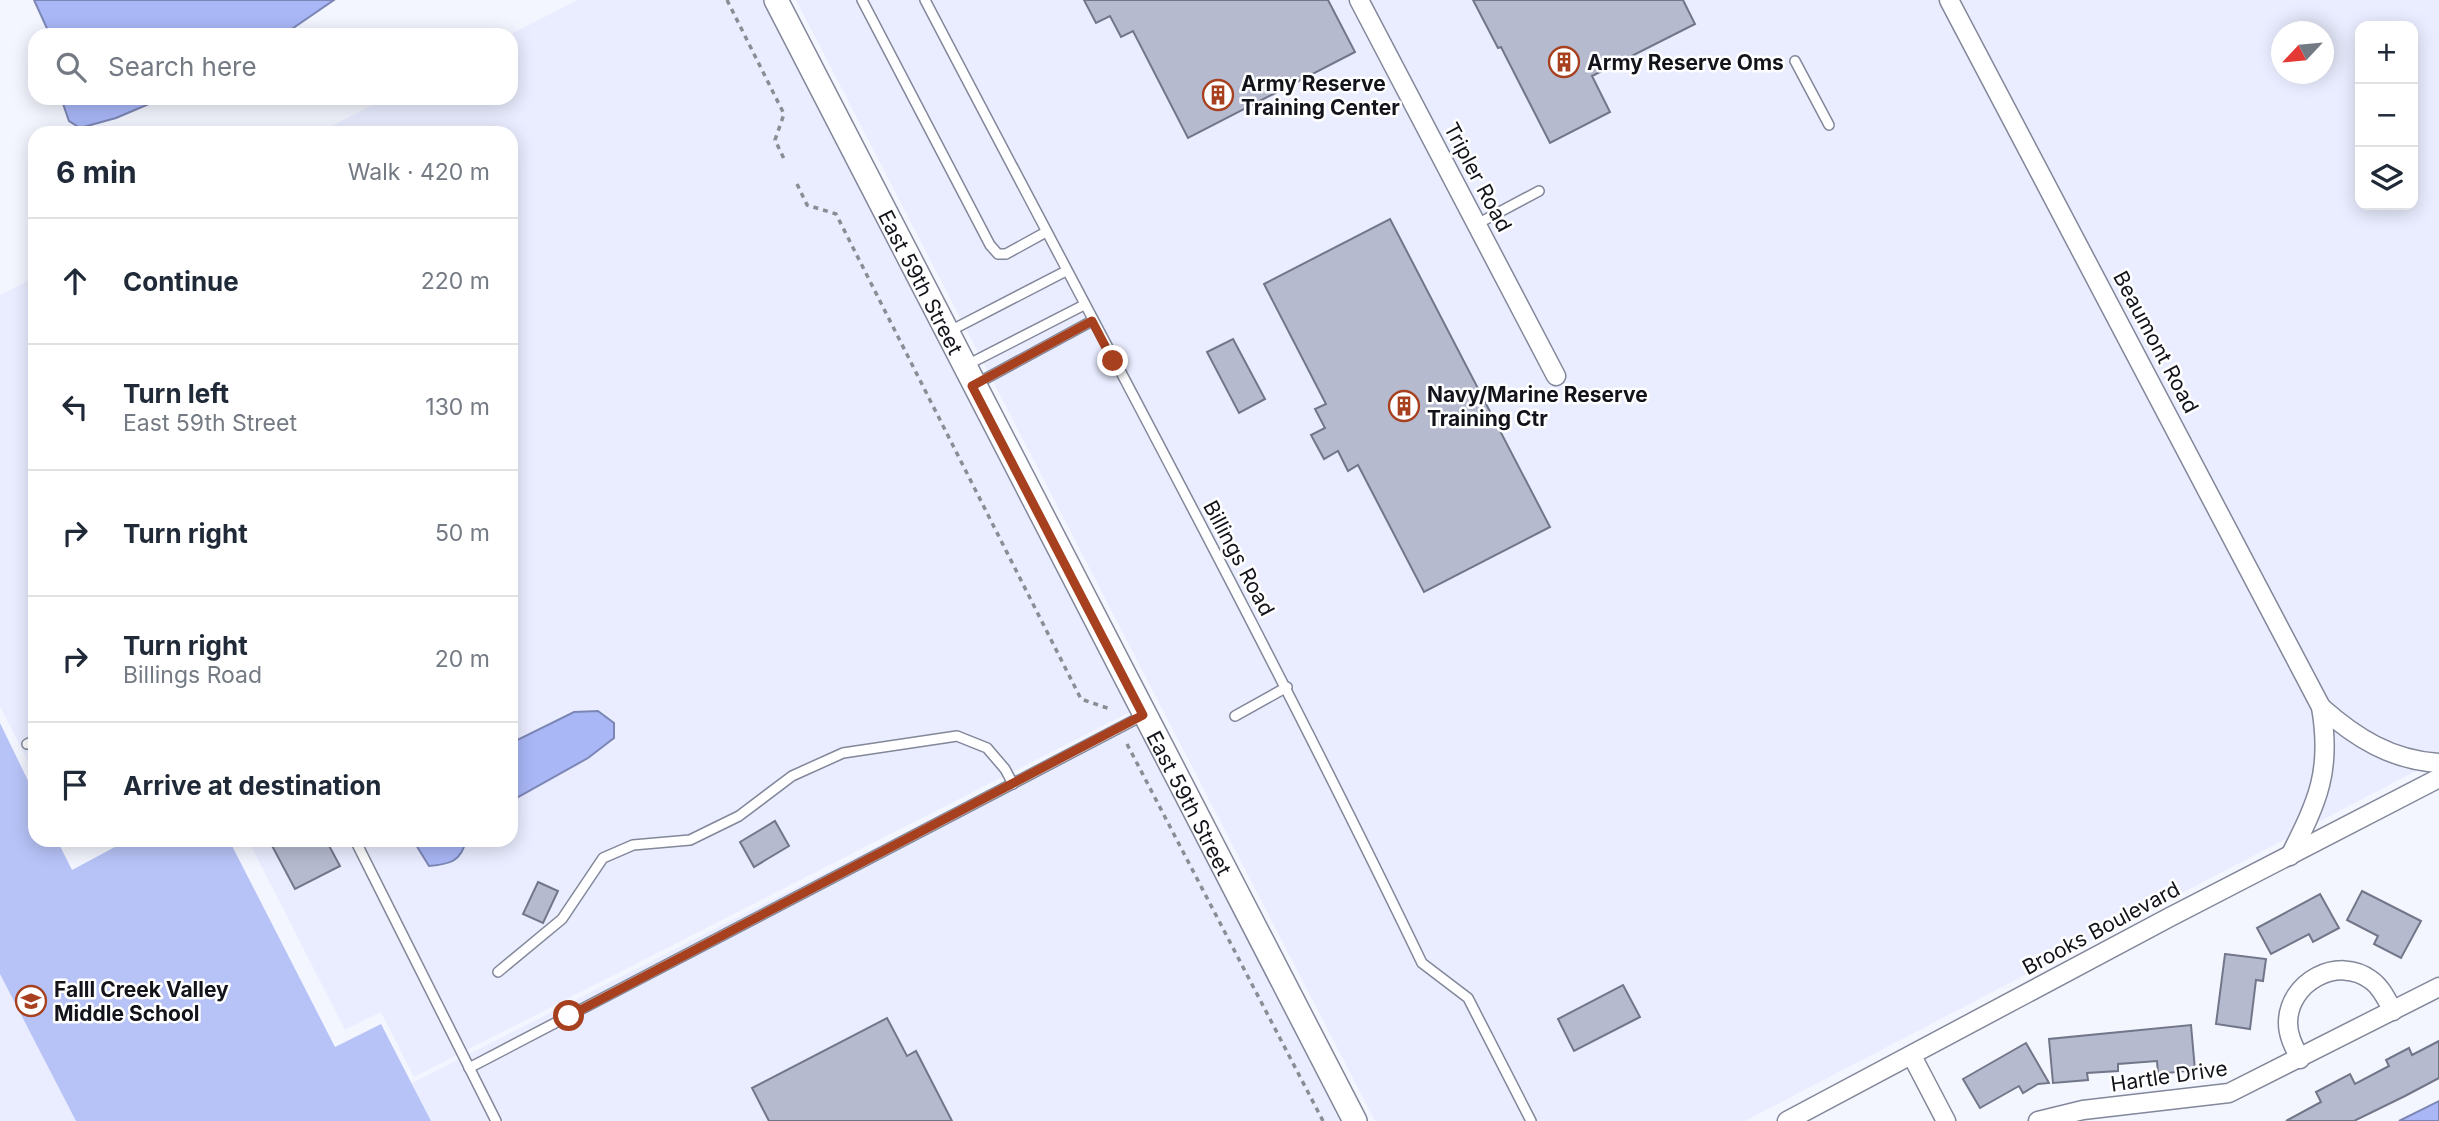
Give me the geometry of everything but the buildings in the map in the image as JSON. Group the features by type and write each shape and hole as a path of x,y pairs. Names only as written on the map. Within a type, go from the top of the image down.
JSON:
{"street":[{"name":"East 59th Street","path":"776,0 967,377 1355,1121"},
{"name":"Tripler Road","path":"1359,0 1556,376"},
{"name":"Beaumont Road","path":"1949,0 2321,707 2327,742 2322,780 2315,807 2290,856"},
{"name":"Beaumont Road","path":"2321,707 2371,745 2406,758 2439,763"},
{"name":"Brooks Boulevard","path":"1787,1121 2439,778"},
{"path":"2300,1059 2291,1039 2290,1007 2302,987 2316,976 2340,971 2358,973 2373,981 2393,1011"},
{"name":"Hartle Drive","path":"2038,1121 2083,1110 2229,1093 2439,987"},
{"path":"1912,1055 1946,1121"}],"lane":[{"path":"862,0 990,246 998,254 1006,254 1046,232"},
{"name":"Billings Road","path":"925,0 1287,687 1422,962 1468,998 1531,1121"},
{"path":"1795,61 1829,125"},
{"path":"1477,224 1539,191"},
{"path":"946,334 1066,271"},
{"path":"967,377 1084,305"},
{"path":"967,377 1092,321"},
{"path":"1235,716 1287,687"},
{"path":"469,1068 1143,715"},
{"path":"498,972 562,919 603,858 633,845 690,840 739,816 792,776 844,753 957,736 987,748 1005,769 1013,784"},
{"path":"358,847 496,1121"}],"path":[{"path":"727,0 784,114 775,140 785,161"},
{"path":"797,184 807,205 836,214 1081,699 1110,709"},
{"path":"1127,744 1323,1121"}],"shaded area":[{"path":"34,0 334,0 293,28 47,28"},
{"path":"578,0 769,0 1132,711 414,1077 381,1012 345,1030 252,847 518,847 518,126 332,126 372,105 518,105 518,30"},
{"path":"796,0 2439,0 2439,759 1745,1121 1375,1121"},
{"path":"63,105 147,105 87,126 77,126 69,121"},
{"path":"28,281 28,761 0,706 0,295"},
{"path":"598,711 614,723 614,738 588,758 518,797 518,740 574,712"},
{"path":"1136,715 1345,1121 431,1121 412,1083"},
{"path":"0,723 28,781 28,847 60,847 72,870 115,847 233,847 335,1047 381,1024 431,1121 76,1121 0,974"},
{"path":"417,847 464,847 454,860 429,866"},
{"name":"Falll Creek Valley Middle School","path":"0,880 123,1121 0,1121"},
{"path":"2439,1101 2439,1121 2399,1121"}],"place":[{"name":"Army Reserve Oms","path":"1564,62"},
{"name":"Army Reserve Training Center","path":"1218,95"},
{"name":"Navy/Marine Reserve Training Ctr","path":"1404,406"},
{"name":"Falll Creek Valley Middle School","path":"31,1001"}],"route":[{"path":"569,1016 1143,715 972,386 1092,321 1113,361"}]}
